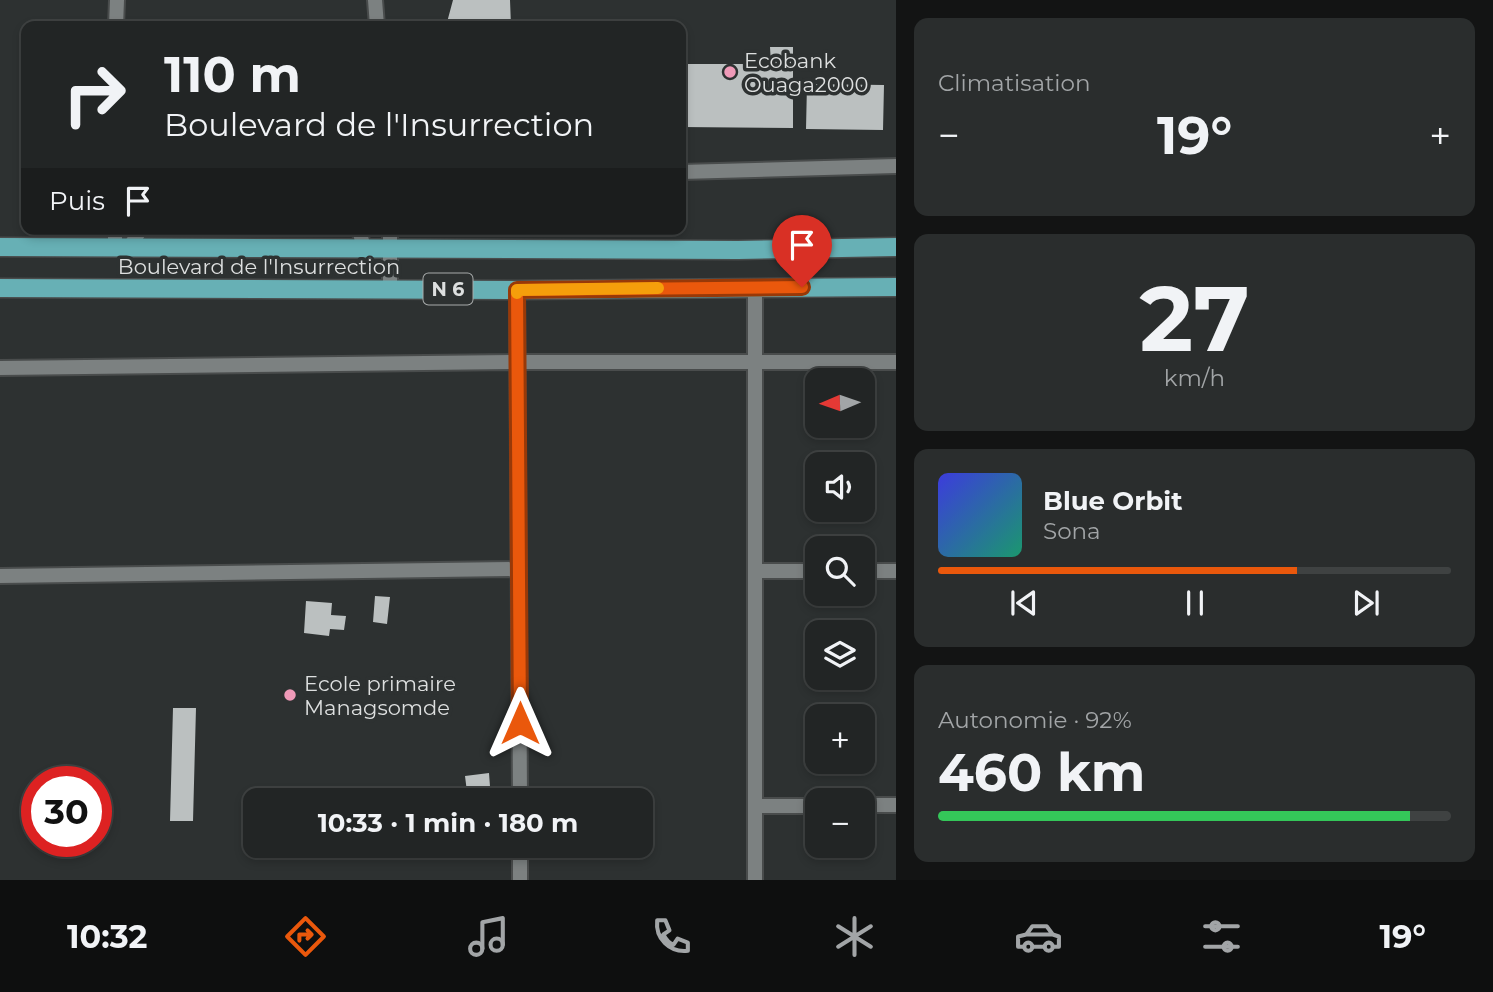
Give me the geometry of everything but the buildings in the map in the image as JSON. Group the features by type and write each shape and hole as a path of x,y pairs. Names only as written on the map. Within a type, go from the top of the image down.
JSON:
{"main road":[{"name":"Boulevard de l'Insurrection","path":"0,247 738,250 896,247"},
{"name":"Boulevard de l'Insurrection","path":"0,288 517,290 896,286"}],"street":[{"path":"117,0 117,21"},
{"path":"375,0 377,21"},
{"path":"686,172 896,166"},
{"path":"118,235 122,248 135,235"},
{"path":"360,235 364,249"},
{"path":"390,235 390,289"},
{"path":"755,287 755,880"},
{"path":"517,290 520,788"},
{"path":"0,368 755,360 896,362"},
{"path":"0,576 519,569"},
{"path":"755,571 805,571"},
{"path":"875,571 896,571"},
{"path":"875,805 896,805"},
{"path":"755,806 805,806"},
{"path":"520,858 520,880"}],"slow traffic":[{"path":"517,293 517,290 658,288"}],"place":[{"name":"Ecobank Ouaga2000","path":"730,72"},
{"name":"Ecole primaire Managsomde","path":"290,695"}],"route":[{"path":"520,723 517,290 802,287"}]}
